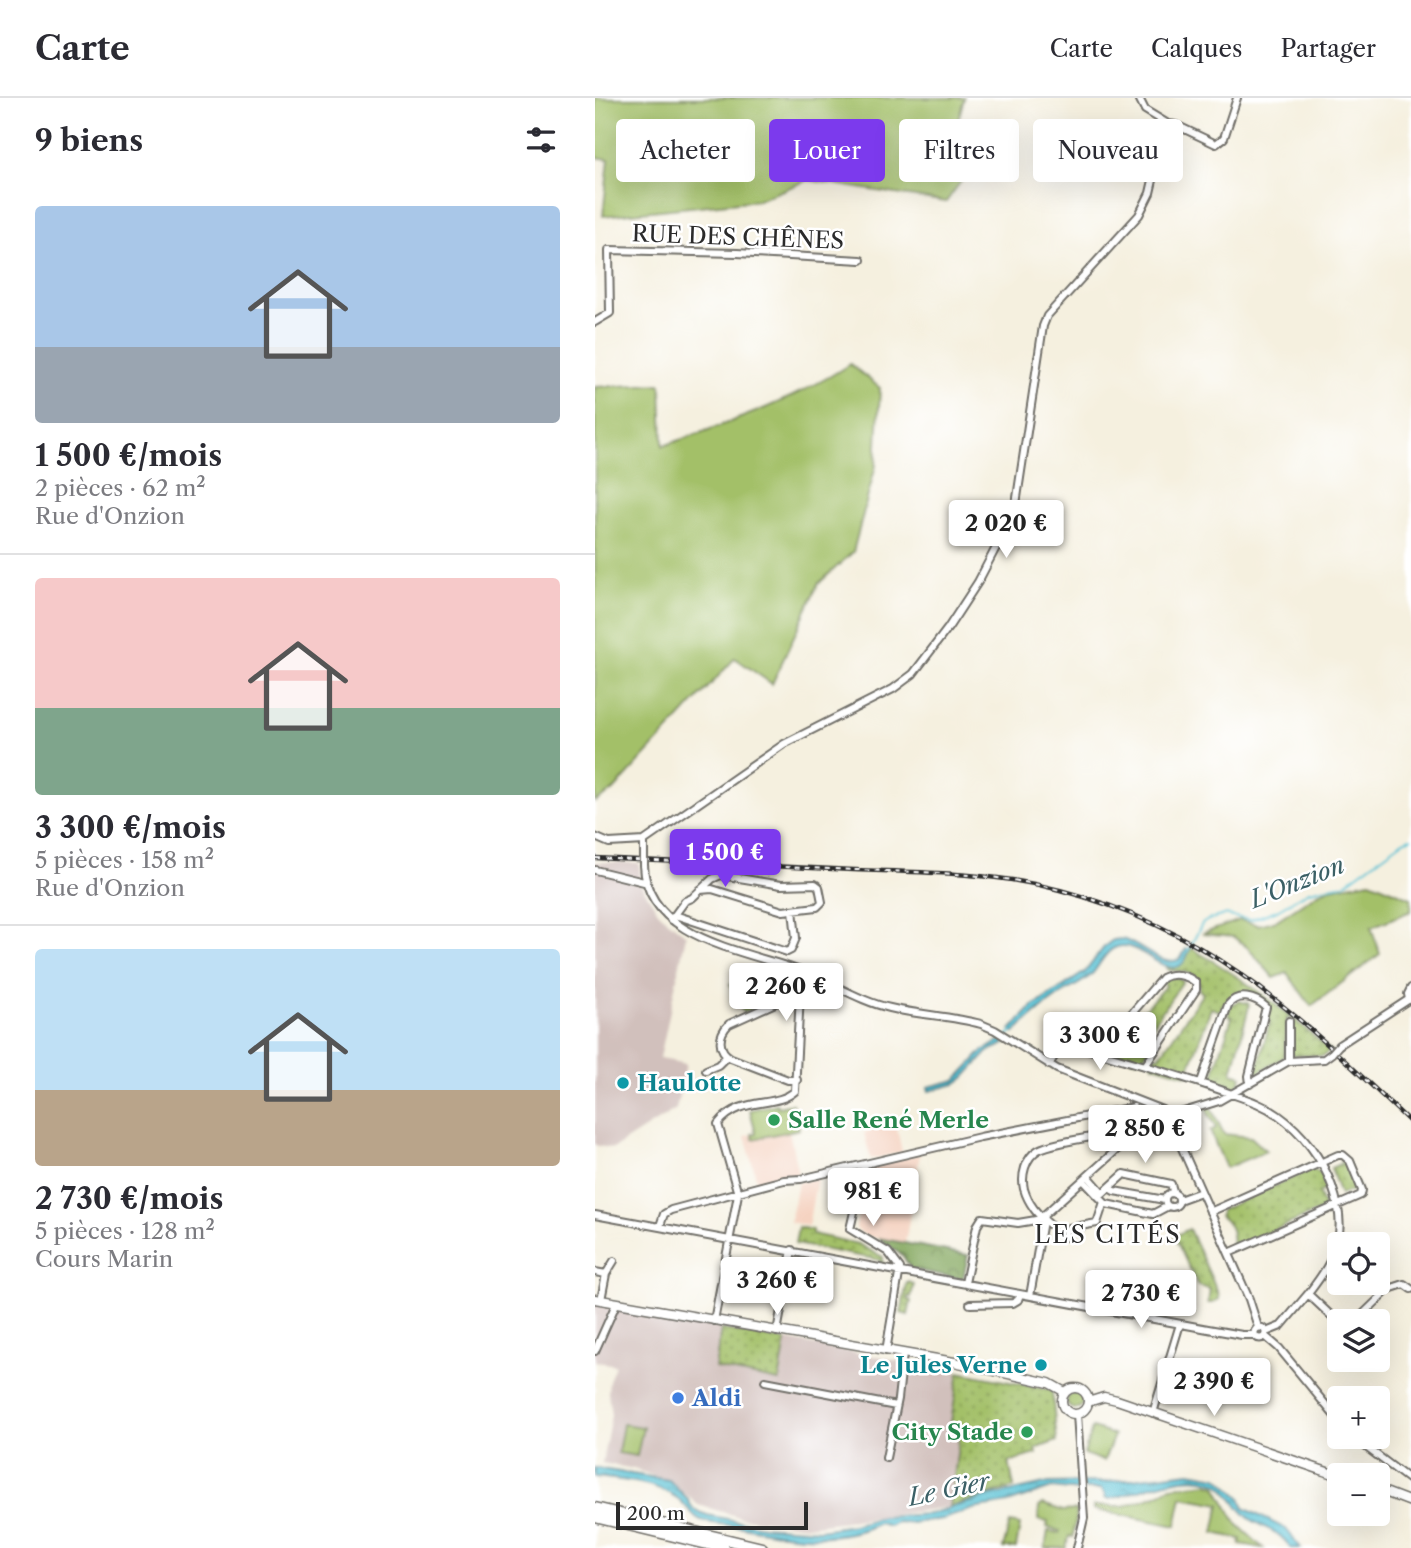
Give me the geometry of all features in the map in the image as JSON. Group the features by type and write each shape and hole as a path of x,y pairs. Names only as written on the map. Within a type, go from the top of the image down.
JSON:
{"highway":[{"path":"595,1508 762,1548"},
{"path":"595,1517 724,1548"}],"main road":[{"path":"598,1300 1038,1380 1065,1392"},
{"path":"1073,1388 1086,1394 1088,1402 1085,1409 1077,1414 1064,1408 1062,1399 1065,1392 1073,1388"},
{"path":"1088,1402 1111,1398 1327,1472"},
{"path":"1390,1494 1411,1502"}],"street":[{"path":"1139,98 1145,110 1162,119"},
{"path":"1183,129 1216,144 1224,138 1237,98"},
{"path":"595,838 609,843 644,841 784,744 893,689 912,674 948,628 978,582 1015,511 1043,326 1047,316 1139,215 1153,182"},
{"name":"RUE DES CHÊNES","path":"595,322 610,313 610,250 862,260"},
{"path":"644,841 644,882 651,895 684,930 708,941 807,973 883,1006 977,1023 1003,1035 1049,1065 1158,1107 1169,1119 1229,1254 1257,1331"},
{"path":"595,870 644,882"},
{"path":"672,918 683,903 712,879 721,875 782,885 818,885 822,902 819,906 778,910 712,889 700,890"},
{"path":"672,918 678,916 787,952 791,950 796,938 793,910"},
{"path":"714,1321 738,1194 718,1127 719,1122 737,1108 793,1094 797,1080 800,994 807,973"},
{"path":"1098,1053 1162,978 1172,975 1192,979 1196,990 1145,1066"},
{"path":"965,1283 980,1220 985,1217 1018,1223 1042,1219 1132,1136 1162,1125 1177,1114 1209,1105 1289,1061 1324,1059 1339,1045 1410,999 1408,994 1411,988"},
{"path":"797,1080 787,1080 727,1056 720,1041 722,1032 729,1024 800,994"},
{"path":"1201,1082 1228,1005 1240,996 1266,1007 1248,1076 1250,1084"},
{"path":"1289,1021 1289,1061"},
{"path":"1049,1065 1057,1050 1066,1044 1201,1082 1262,1105 1277,1114 1305,1140 1321,1162 1338,1205 1341,1229 1336,1251 1324,1274 1281,1326 1266,1334"},
{"path":"706,1070 718,1065 727,1056"},
{"path":"660,1226 664,1214 671,1210 784,1180 801,1179 865,1165 980,1137 1134,1107 1143,1112 1148,1128"},
{"path":"1049,1224 1029,1201 1023,1184 1026,1165 1034,1153 1046,1147 1123,1132 1129,1132 1132,1136"},
{"path":"1210,1212 1321,1162 1338,1156 1345,1156 1350,1161 1362,1190 1361,1195 1229,1254"},
{"path":"865,1165 850,1229 888,1252 899,1264 900,1270 886,1351"},
{"path":"1062,1234 1069,1228 1097,1223 1104,1195 1124,1174 1171,1184 1179,1200"},
{"path":"1085,1178 1104,1195 1130,1209 1153,1214 1167,1203 1168,1195 1174,1194"},
{"path":"1104,1195 1113,1191 1175,1206 1179,1200 1201,1192"},
{"path":"1130,1209 1133,1195"},
{"path":"595,1215 1242,1335 1263,1328 1327,1406"},
{"path":"1030,1296 1042,1219"},
{"path":"777,1332 792,1250"},
{"path":"598,1300 614,1261"},
{"path":"595,1272 606,1275"},
{"path":"1369,1309 1394,1286 1404,1284 1411,1289"},
{"path":"970,1304 1013,1303 1018,1300 1020,1294"},
{"path":"1308,1294 1327,1312"},
{"path":"595,1351 616,1304"},
{"path":"1153,1413 1180,1324"},
{"path":"886,1458 903,1354"},
{"path":"765,1381 896,1406"},
{"path":"1077,1414 1083,1523 1077,1548"},
{"path":"1369,1449 1411,1481"}],"shaded area":[{"path":"595,862 639,863 641,885 660,914 686,935 660,1058 686,1064 676,1109 613,1149 595,1145"},
{"path":"896,1124 902,1152 871,1159 864,1133"},
{"path":"789,1131 798,1174 758,1185 745,1136 752,1134 757,1138"},
{"path":"920,1154 905,1244 866,1236 856,1228 866,1173 876,1163"},
{"path":"817,1178 808,1226 790,1222 798,1183"},
{"path":"595,1304 959,1372 951,1421 961,1424 950,1507 808,1526 743,1518 698,1505 671,1482 634,1469 602,1463 611,1415 609,1381 615,1365 595,1361"}],"green space":[{"path":"595,98 964,98 958,119 899,119 899,182 961,182 946,202 821,182 885,182 885,119 769,119 769,182 803,182 758,200 603,216 609,159 595,157"},
{"path":"850,364 880,388 876,465 853,552 818,584 772,684 735,658 613,791 595,802 595,387 661,384 663,446 782,401"},
{"path":"1370,881 1411,898 1411,911 1371,927 1380,954 1311,1006 1287,973 1274,978 1248,948 1234,937 1202,934 1240,920 1258,925 1277,920 1318,893 1330,888"},
{"path":"1191,948 1264,995 1330,1051 1323,1056 1292,1055 1292,1019 1287,1018 1284,1057 1256,1074 1254,1067 1258,1067 1270,1021 1266,1019 1269,1006 1265,1001 1240,993 1228,998 1220,1011 1211,1008 1187,1075 1153,1065 1152,1059 1155,1055 1159,1057 1203,993 1199,990 1198,979 1194,976 1168,970 1167,967 1180,965"},
{"path":"749,976 762,1003 743,1013 730,985"},
{"path":"1174,977 1183,981 1139,1045 1149,1049 1142,1059 1135,1060 1108,1051 1106,1047 1111,1039 1116,1042 1166,985 1162,981"},
{"path":"1238,1001 1248,1003 1249,1006 1232,1073 1242,1076 1239,1085 1232,1088 1206,1079 1208,1074 1213,1075 1232,1017 1228,1015 1231,1005"},
{"name":"Salle René Merle","path":"777,1104 778,1107 792,1104 799,1129 753,1139 752,1134 756,1133 750,1110"},
{"path":"1205,1108 1211,1108 1224,1134 1251,1137 1266,1151 1226,1168 1210,1131 1216,1128"},
{"path":"1340,1158 1346,1160 1360,1192 1355,1189 1340,1195 1331,1168 1342,1163"},
{"path":"1312,1169 1323,1174 1323,1184 1328,1188 1318,1193 1325,1208 1238,1246 1232,1245 1232,1232 1220,1216 1221,1210"},
{"path":"798,1227 812,1230 812,1234 858,1244 883,1257 883,1266 880,1265 880,1260 795,1244"},
{"path":"1189,1229 1219,1295 1219,1299 1213,1303 1208,1303 1210,1289 1198,1286 1174,1236"},
{"path":"878,1238 968,1255 963,1279 911,1269 903,1256"},
{"path":"907,1282 914,1284 911,1297 908,1296 907,1299 911,1301 908,1315 901,1313"},
{"path":"721,1329 786,1341 779,1381 715,1368"},
{"path":"959,1372 1052,1392 1057,1441 1035,1449 1036,1454 1009,1462 1014,1487 950,1507 961,1424 951,1422"},
{"path":"1072,1393 1078,1393 1083,1401 1081,1407 1072,1409 1067,1404 1067,1398"},
{"path":"623,1424 643,1427 637,1456 618,1453"},
{"path":"1092,1428 1114,1435 1104,1461 1084,1454"},
{"path":"1208,1483 1216,1486 1237,1524 1263,1548 1240,1544 1241,1539 1214,1533 1220,1504 1182,1497 1176,1526 1093,1509 1093,1506 1124,1506 1157,1495 1171,1487"},
{"path":"1043,1504 1063,1511 1077,1510 1073,1537 1069,1536 1066,1548 1045,1548 1048,1531 1060,1531 1047,1527 1048,1522 1038,1520 1039,1507"},
{"path":"1010,1523 1020,1525 1016,1548 1003,1548"}],"water":[{"path":"1122,939 1167,961 1181,958 1186,949 1189,951 1184,962 1177,967 1168,967 1131,947 1116,947 1088,977 1048,1004 1014,1033 1011,1030 1032,1007 1085,972 1105,946 1113,940"},
{"path":"1001,1040 1005,1044 989,1051 964,1078 955,1084 929,1091 928,1087 956,1080 983,1051"},
{"path":"595,1468 669,1480 687,1498 693,1509 707,1515 763,1526 819,1530 881,1517 929,1514 1049,1483 1106,1482 1190,1472 1218,1477 1240,1497 1244,1508 1286,1529 1301,1548 1291,1548 1280,1536 1248,1517 1219,1485 1194,1478 1179,1479 1109,1499 1105,1498 1101,1489 1078,1486 1078,1491 1052,1488 1008,1503 973,1509 943,1519 897,1522 889,1526 879,1523 847,1534 812,1536 706,1522 697,1518 680,1501 658,1488 595,1477"}],"waterway":[{"name":"L'Onzion","path":"1188,951 1202,924 1208,920 1224,915 1250,920 1277,910 1309,891 1344,884 1411,838"},
{"name":"L'Onzion","path":"1002,1041 1013,1030"}],"tunnel":[{"path":"1049,1224 1057,1230"}],"railway":[{"path":"595,858 967,875 1036,884 1085,897 1156,925 1229,966 1310,1029 1411,1123"}],"place":[{"name":"Haulotte","path":"623,1083"},
{"name":"Salle René Merle","path":"774,1120"},
{"name":"Le Jules Verne","path":"1041,1365"},
{"name":"Aldi","path":"678,1398"},
{"name":"City Stade","path":"1027,1432"}],"district":[{"name":"LES CITÉS","path":"1108,1234"}],"water label":[{"name":"Le Gier","path":"949,1489"}]}
